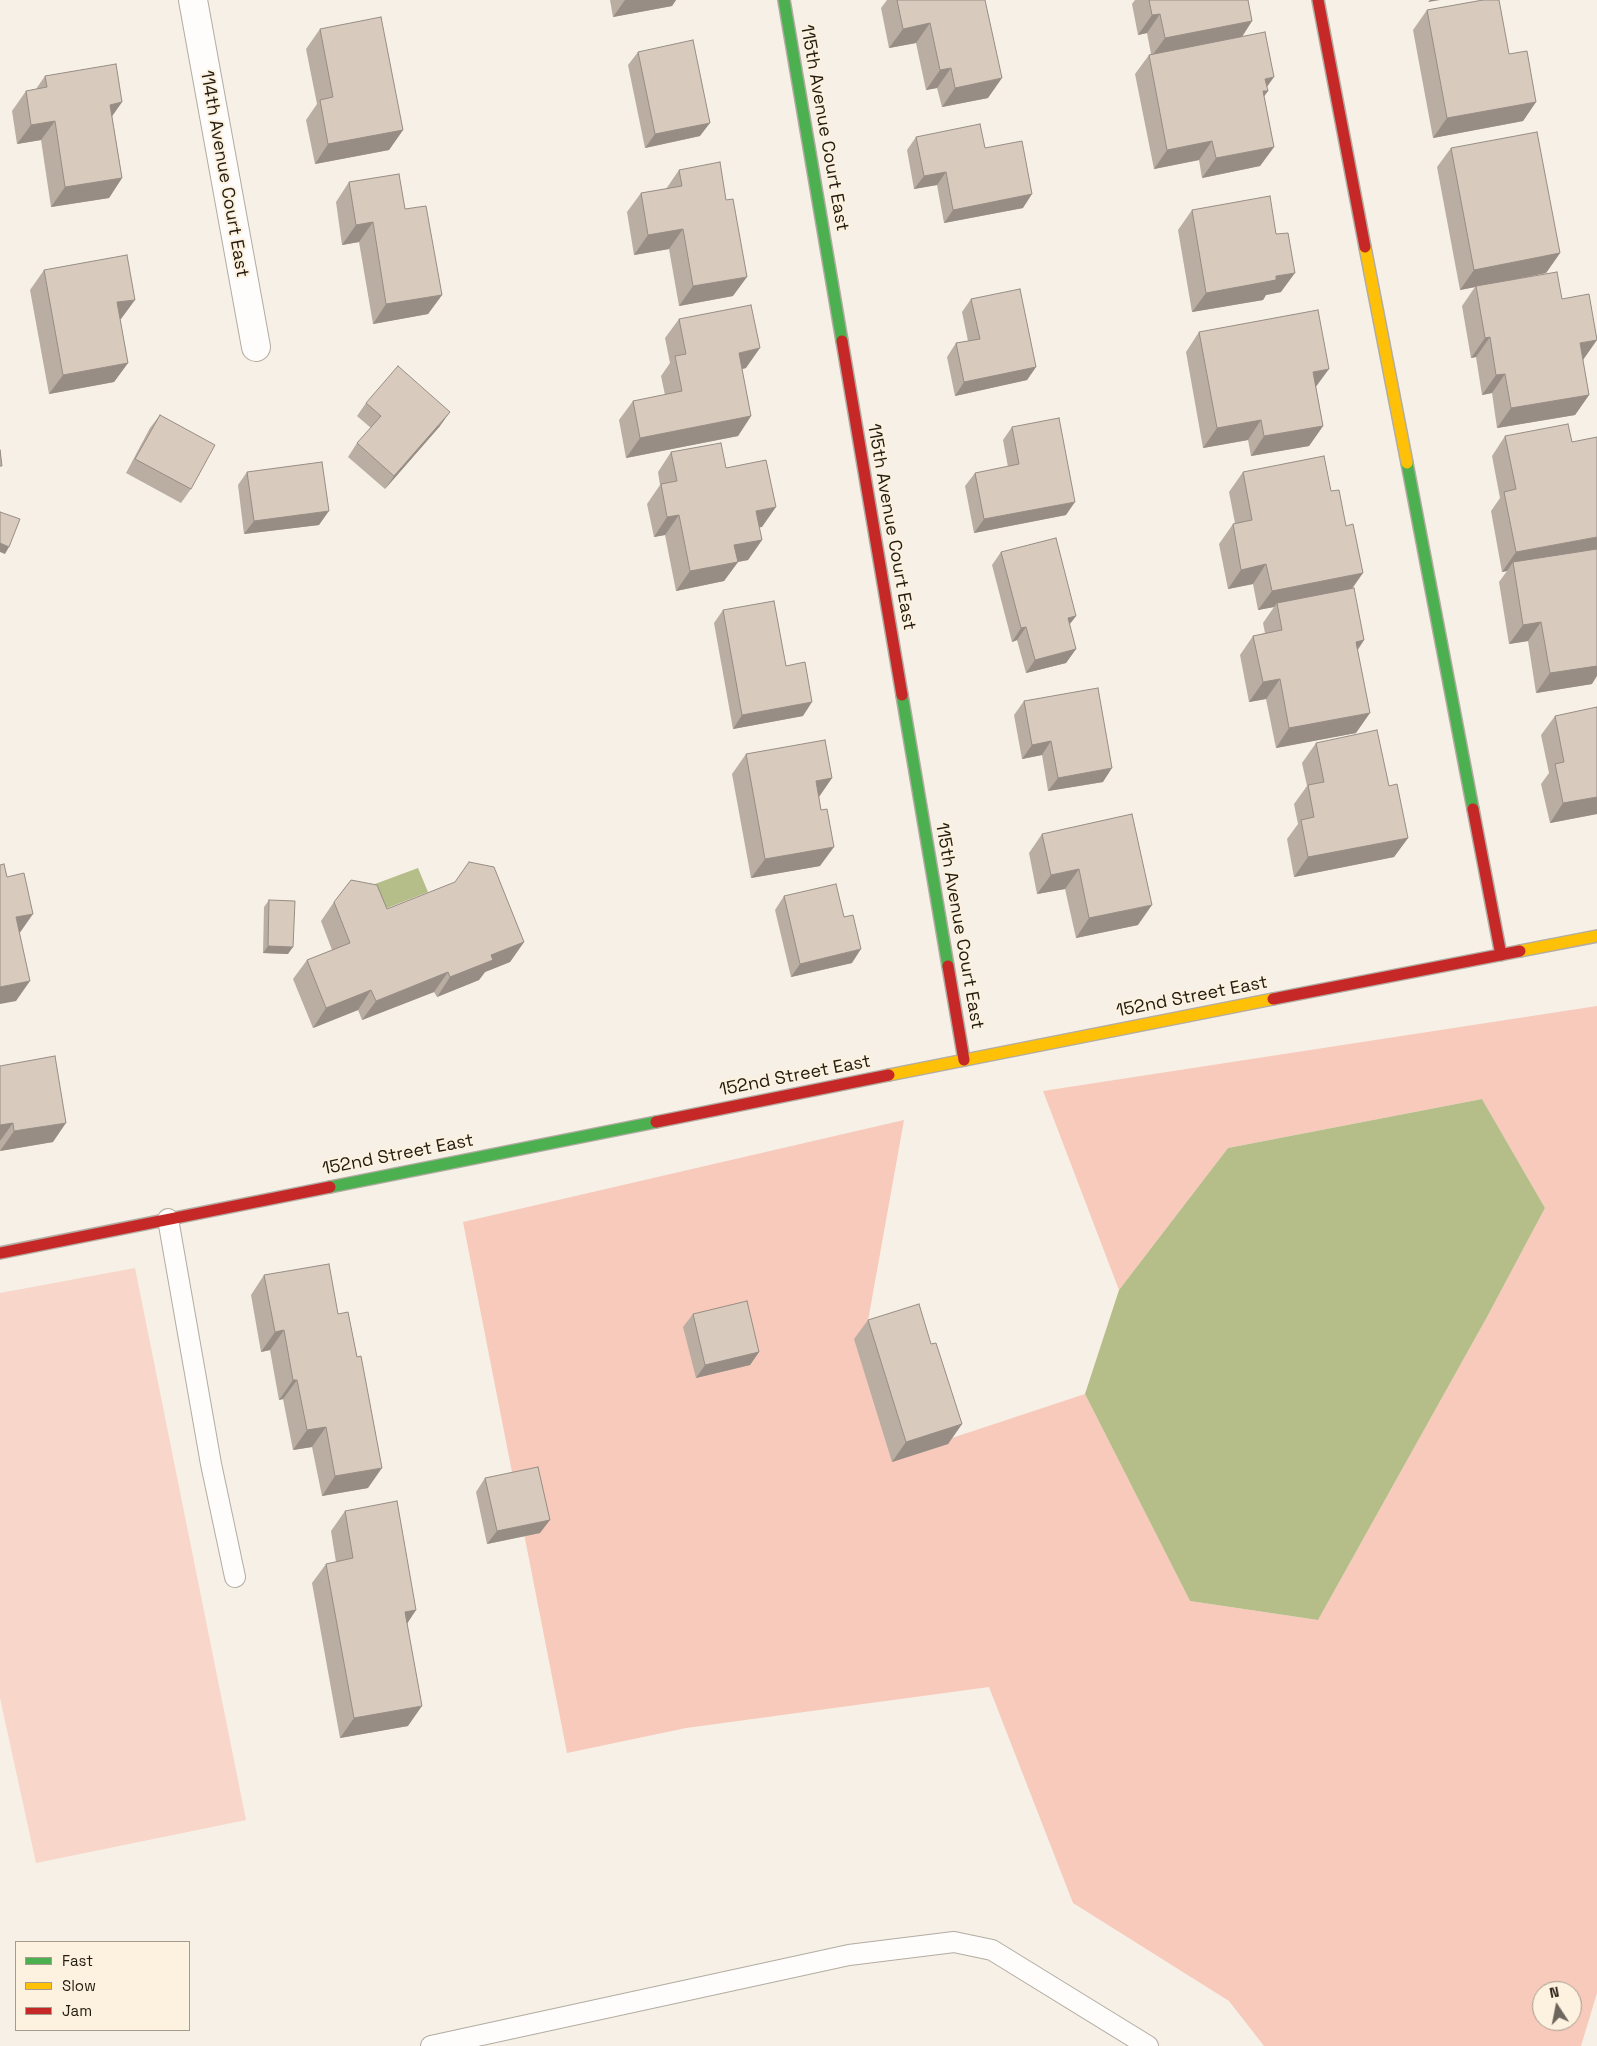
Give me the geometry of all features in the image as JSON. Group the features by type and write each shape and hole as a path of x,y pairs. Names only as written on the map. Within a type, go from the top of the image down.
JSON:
{"street":[{"name":"114th Avenue Court East","path":"193,0 256,347"},
{"name":"115th Avenue Court East","path":"784,0 964,1060"},
{"path":"1318,0 1501,955"},
{"name":"152nd Street East","path":"0,1253 964,1060 1597,936"}],"lane":[{"path":"168,1219 211,1464 236,1577"},
{"path":"431,2046 848,1955 954,1942 992,1950 1148,2046"}],"shaded area":[{"path":"418,868 428,892 377,912 367,887"},
{"path":"1597,1006 1597,1993 1581,2046 1264,2046 1229,2001 1073,1903 989,1687 686,1728 567,1753 463,1222 904,1120 862,1354 949,1439 1085,1394 1190,1601 1318,1620 1487,1317 1545,1208 1482,1099 1228,1148 1119,1290 1043,1091"},
{"path":"1482,1099 1545,1208 1487,1317 1318,1620 1190,1601 1085,1394 1119,1290 1228,1148"},
{"path":"135,1268 246,1820 36,1863 0,1698 0,1293"}],"building":[{"path":"897,0 985,0 1002,78 955,88 951,68 940,70 930,23 903,29"},
{"path":"1149,0 1248,0 1252,21 1165,38 1160,14 1152,15"},
{"path":"1483,0 1499,0 1509,54 1527,51 1536,102 1447,118 1427,10"},
{"path":"381,17 403,130 328,144 320,100 333,97 320,29"},
{"path":"1265,32 1274,77 1265,79 1268,91 1263,91 1274,147 1216,158 1212,141 1167,150 1149,55"},
{"path":"693,40 710,123 655,134 638,52"},
{"path":"116,64 122,102 110,105 122,178 65,187 55,121 31,125 26,91 47,87 45,76"},
{"path":"980,124 985,148 1022,141 1032,194 953,210 946,172 924,176 916,137"},
{"path":"1537,132 1560,253 1474,270 1451,148"},
{"path":"720,162 726,200 733,199 747,277 693,286 683,229 648,235 641,193 682,186 679,170"},
{"path":"399,174 405,209 426,206 442,295 386,304 373,222 356,225 349,182"},
{"path":"1270,196 1276,234 1288,233 1295,273 1276,276 1276,280 1206,293 1192,210"},
{"path":"127,255 135,300 117,302 128,363 63,375 44,270"},
{"path":"1557,272 1562,299 1589,294 1597,340 1580,343 1589,395 1511,408 1505,374 1496,375 1490,337 1485,338 1476,286"},
{"path":"1020,289 1036,367 964,382 956,343 980,339 971,299"},
{"path":"751,305 760,348 739,353 751,416 640,438 633,401 682,391 675,356 686,354 679,319"},
{"path":"1318,310 1329,369 1313,372 1323,426 1264,436 1261,420 1217,428 1199,332"},
{"path":"398,366 450,412 394,476 357,443 381,416 366,403"},
{"path":"160,415 215,445 191,489 135,459"},
{"path":"1059,418 1075,502 984,519 975,473 1019,464 1012,427"},
{"path":"1568,424 1572,442 1597,437 1597,537 1516,552 1504,492 1516,489 1505,436"},
{"path":"721,443 726,468 766,460 776,507 756,511 762,540 734,545 738,562 690,571 679,515 667,517 661,484 677,481 671,452"},
{"path":"0,450 2,466 0,466"},
{"path":"1324,456 1331,491 1339,490 1346,526 1353,524 1363,573 1272,591 1266,564 1241,570 1233,524 1252,520 1243,472"},
{"path":"322,462 329,511 254,521 247,472"},
{"path":"0,512 20,519 9,547 0,543"},
{"path":"1056,538 1076,616 1068,618 1076,649 1035,660 1026,627 1021,628 1001,552"},
{"path":"1597,549 1597,666 1550,673 1541,622 1523,625 1513,562"},
{"path":"1354,588 1364,640 1356,642 1370,713 1289,728 1280,679 1263,682 1253,636 1282,630 1277,603"},
{"path":"774,601 786,666 805,662 812,702 742,715 723,610"},
{"path":"1098,688 1112,768 1058,778 1051,741 1032,745 1024,701"},
{"path":"1597,707 1597,797 1563,803 1555,764 1564,762 1555,716"},
{"path":"1377,730 1389,786 1397,784 1408,838 1308,857 1301,820 1314,817 1308,785 1324,782 1316,743"},
{"path":"825,740 832,778 816,781 821,810 827,809 834,847 765,859 746,754"},
{"path":"1132,814 1152,905 1089,918 1079,869 1051,875 1042,834"},
{"path":"469,862 494,867 524,942 491,955 493,960 450,977 448,972 376,1001 371,990 326,1008 307,960 350,943 334,902 351,880 377,885 387,909 455,882"},
{"path":"4,864 7,877 24,873 33,914 16,917 30,981 0,987 0,865"},
{"path":"836,884 844,917 853,915 861,949 800,964 784,896"},
{"path":"269,900 295,901 293,947 268,946"},
{"path":"55,1056 66,1123 14,1131 13,1123 0,1125 0,1066"},
{"path":"329,1264 338,1314 348,1312 357,1357 361,1356 382,1468 335,1476 326,1427 307,1430 297,1380 293,1380 284,1330 275,1332 264,1275"},
{"path":"747,1301 759,1352 705,1365 693,1314"},
{"path":"919,1304 931,1344 936,1343 962,1424 906,1442 868,1320"},
{"path":"538,1467 550,1520 497,1531 485,1478"},
{"path":"397,1501 416,1610 405,1612 422,1706 354,1718 326,1564 353,1558 345,1511"}],"traffic: fast":[{"path":"784,0 842,341"},
{"path":"1407,463 1473,809"},
{"path":"902,695 948,966"},
{"path":"330,1187 656,1122"}],"traffic: slow":[{"path":"1365,247 1407,463"},
{"path":"1520,951 1597,936"},
{"path":"889,1075 1273,999"}],"traffic: jam":[{"path":"1318,0 1365,247"},
{"path":"842,341 902,695"},
{"path":"1473,809 1501,955"},
{"path":"1273,999 1520,951"},
{"path":"948,966 964,1060"},
{"path":"656,1122 889,1075"},
{"path":"0,1253 330,1187"}]}
